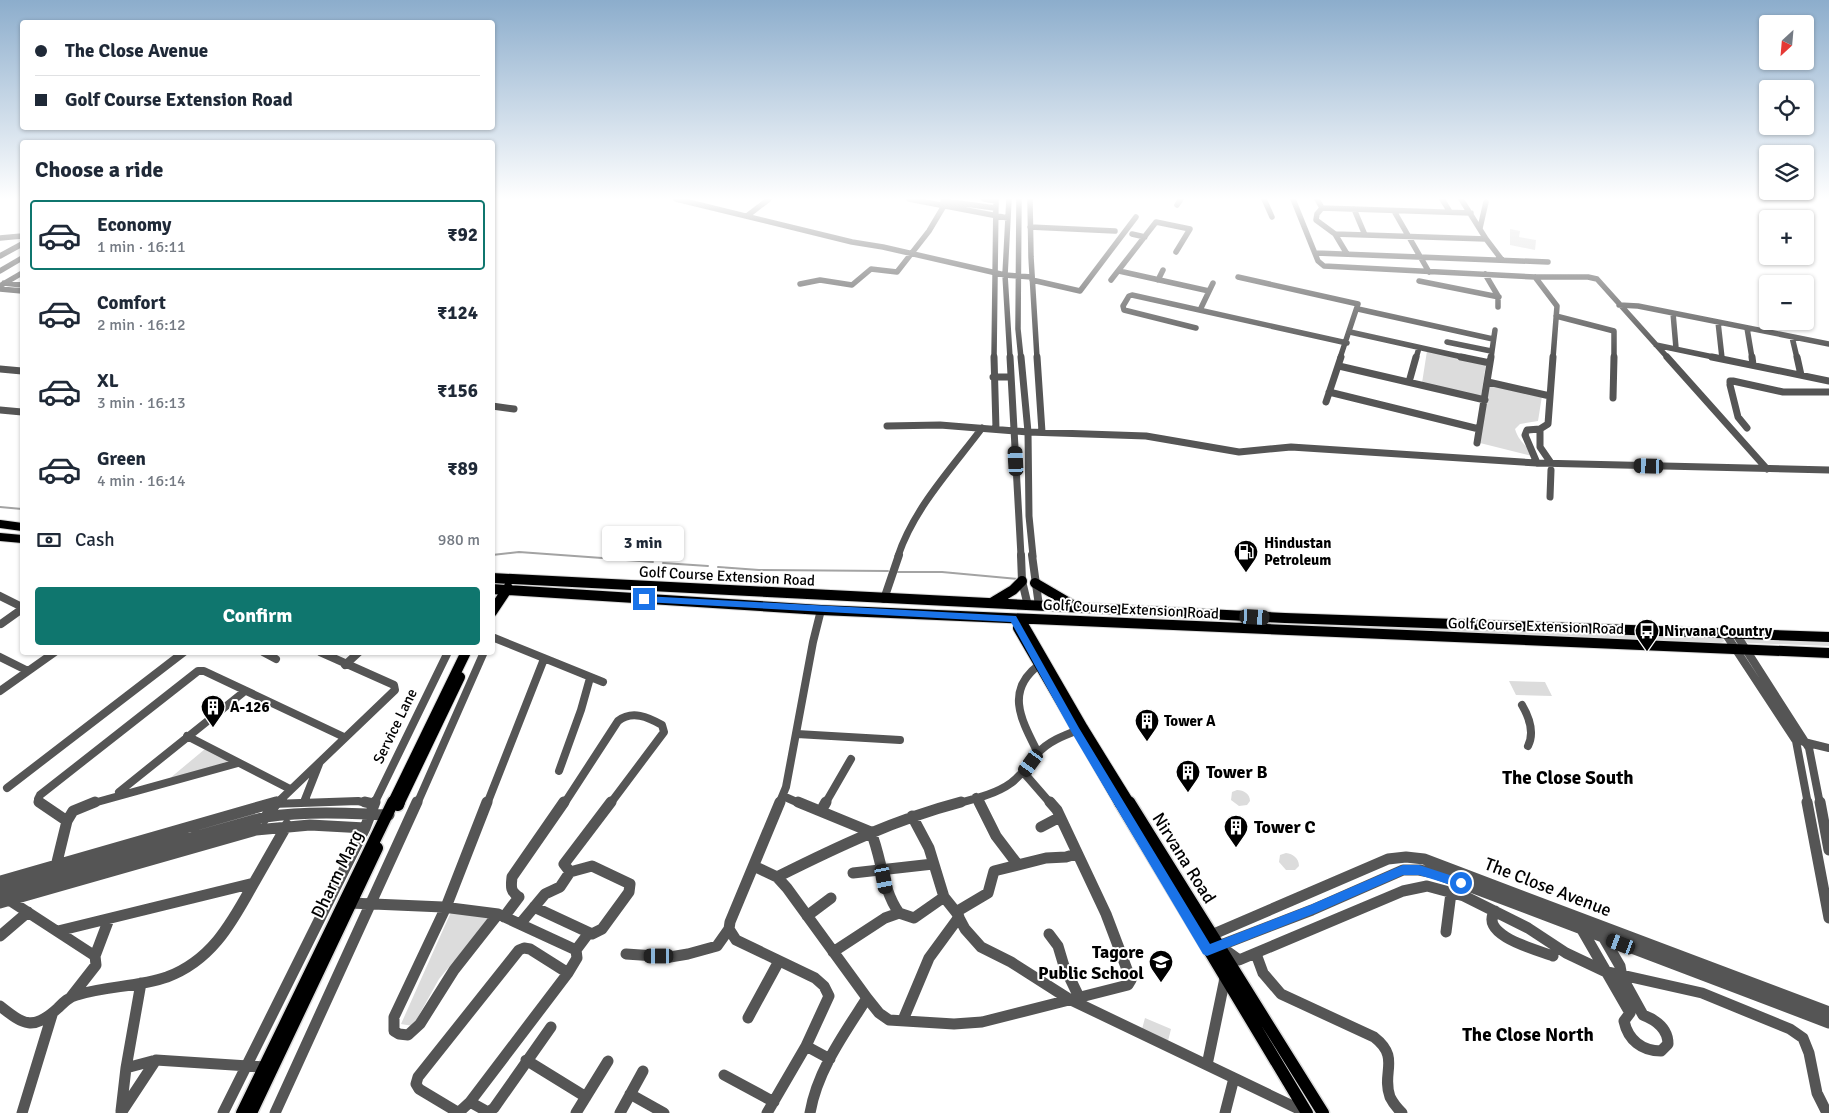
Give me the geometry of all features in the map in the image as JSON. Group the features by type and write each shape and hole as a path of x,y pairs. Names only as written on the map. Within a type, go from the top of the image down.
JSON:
{"main road":[{"path":"0,524 20,527"},
{"path":"2,539 20,540"},
{"name":"Golf Course Extension Road","path":"495,578 1240,616 1829,637"},
{"path":"495,603 504,579"},
{"path":"499,590 514,580"},
{"path":"993,602 1022,581"},
{"path":"1036,583 1079,608"},
{"path":"605,597 606,585"},
{"name":"Golf Course Extension Road","path":"499,590 821,610 1829,653"},
{"path":"854,611 856,597"},
{"path":"1107,609 1107,622"},
{"path":"1240,616 1244,629"},
{"name":"Nirvana Road","path":"1017,619 1039,666 1206,937 1323,1113"},
{"name":"Nirvana Road","path":"1017,619 1079,729"},
{"name":"Dharm Marg","path":"251,1113 465,655"},
{"name":"Dharm Marg","path":"242,1113 470,655"},
{"name":"Nirvana Road","path":"1216,950 1226,978 1306,1113"}],"street":[{"path":"900,251 1080,291 1110,251"},
{"path":"993,251 993,377 996,429"},
{"path":"1007,251 1005,275 1022,581 1028,606"},
{"path":"1018,251 1018,329 1028,432 1029,516 1039,606"},
{"path":"1031,251 1042,432"},
{"path":"1111,280 1134,251"},
{"path":"1417,251 1429,272"},
{"path":"1495,251 1502,260"},
{"path":"800,284 815,279 834,280 852,285 871,269 898,272 911,253"},
{"path":"1548,262 1316,253 1320,263 1331,268 1594,278 1767,469"},
{"path":"0,271 20,259"},
{"path":"0,277 20,265"},
{"path":"1158,280 1163,270"},
{"path":"1119,271 1209,292"},
{"path":"1,285 20,274"},
{"path":"1485,274 1499,297 1498,307"},
{"path":"1535,276 1556,303 1548,424 1540,429 1527,430 1525,435 1538,463"},
{"path":"1238,278 1359,305 1326,402"},
{"path":"1419,280 1499,297"},
{"path":"1200,310 1213,283"},
{"path":"1,285 20,285"},
{"path":"1,285 20,290"},
{"path":"1196,328 1124,310 1123,306 1129,296 1132,295 1347,343"},
{"path":"1619,305 1638,306 1829,344"},
{"path":"1358,309 1493,339"},
{"path":"1673,313 1676,348"},
{"path":"1556,316 1614,331 1613,398"},
{"path":"1718,322 1722,358"},
{"path":"1747,328 1753,365"},
{"path":"1446,354 1448,330"},
{"path":"1477,443 1495,330"},
{"path":"1350,332 1490,363"},
{"path":"1792,337 1801,375"},
{"path":"1447,342 1491,351"},
{"path":"993,344 1010,344"},
{"path":"1656,345 1829,381"},
{"path":"1408,382 1419,348"},
{"path":"1339,366 1484,400"},
{"path":"0,373 3,369 20,371"},
{"path":"993,377 1011,377"},
{"path":"1730,427 1746,427 1738,417 1730,381 1787,392 1829,392"},
{"path":"1488,382 1550,396"},
{"path":"1733,399 1737,398 1737,390"},
{"path":"1329,392 1479,429"},
{"path":"495,406 514,409"},
{"path":"1738,417 1743,416 1743,408"},
{"path":"0,410 20,412"},
{"path":"887,426 940,425 1028,432 1156,437 1239,452 1286,447 1538,463 1551,466 1829,470"},
{"path":"884,598 904,540 930,498 982,428"},
{"path":"1540,429 1540,447 1551,466 1550,497"},
{"path":"0,596 20,607"},
{"path":"1,624 20,610"},
{"path":"626,954 663,957 688,954 717,946 729,929 731,917 784,796 821,610"},
{"path":"1725,633 1799,738 1829,918"},
{"path":"1736,634 1748,650 1799,738 1829,850"},
{"path":"495,638 590,678 604,682"},
{"path":"0,691 52,655"},
{"path":"7,788 180,655"},
{"path":"269,655 276,659"},
{"path":"256,830 277,802 393,693 395,688 326,655"},
{"path":"345,664 356,655"},
{"name":"Service Lane","path":"223,1113 365,828 374,804 447,655"},
{"path":"275,1113 372,904 483,655"},
{"path":"0,657 28,671"},
{"path":"544,659 446,907 394,1017 394,1031 398,1034 408,1035 420,1024 454,970 519,897 513,893 511,888 512,877 550,824 618,721 623,716 632,714 662,725 664,732 565,860 564,864 570,872"},
{"path":"1038,753 1018,708 1023,681 1029,671 1039,666"},
{"path":"67,821 38,802 40,795 192,674 204,672 344,737"},
{"path":"559,771 581,710 590,678"},
{"path":"116,795 245,691"},
{"path":"1522,705 1530,719 1530,742 1528,746"},
{"path":"777,877 871,832 912,816 976,797 1008,785 1024,773 1038,753 1048,745 1079,729"},
{"path":"797,734 900,740"},
{"path":"187,736 290,790"},
{"path":"1799,738 1827,749"},
{"path":"821,811 852,759"},
{"path":"304,802 320,760"},
{"path":"56,866 67,821 73,811 116,795 238,763"},
{"path":"754,866 777,877 879,1014 889,1020 954,1024 982,1022 1128,985 1132,980 1106,914 1060,817 1052,803 1024,773"},
{"path":"784,796 871,832 879,855 889,898 899,914"},
{"path":"976,797 996,836 1018,865"},
{"path":"0,882 277,802 358,801 374,804"},
{"path":"96,956 28,912 5,902 0,893 265,817 293,813 334,812 390,815"},
{"path":"912,816 929,848 944,897 958,915 965,929 981,947 1074,998 1306,1113"},
{"path":"1041,827 1060,817"},
{"path":"5,902 256,830 287,825 327,824 365,828"},
{"path":"71,997 175,974 204,958 222,939 287,825"},
{"path":"204,845 207,834"},
{"path":"903,1020 929,958 958,915 988,893 994,871 1076,854"},
{"path":"1414,858 1419,870"},
{"name":"The Close Avenue","path":"1206,937 1388,859 1414,858 1603,937 1829,1023"},
{"path":"853,873 933,864"},
{"path":"520,924 534,907 545,894 558,890 570,872 592,866 630,884 631,888 597,934 588,934 534,907"},
{"name":"The Close Avenue","path":"1216,950 1403,870 1419,870 1461,878"},
{"path":"58,931 254,883"},
{"path":"1216,950 1228,952 1239,960 1403,891 1427,886 1451,893 1496,911 1545,937 1566,953 1604,971 1622,977 1702,994 1790,1029 1803,1038 1809,1053 1817,1093 1828,1113"},
{"path":"1446,932 1451,893"},
{"name":"The Close Avenue","path":"1505,895 1597,924 1829,1012"},
{"path":"832,952 885,918 899,914 914,918 944,897"},
{"path":"807,916 831,898"},
{"path":"350,903 446,907 501,915 576,950"},
{"path":"1496,911 1490,920 1495,930 1553,956"},
{"path":"0,936 28,912"},
{"path":"1574,916 1604,971 1630,1013 1624,1021 1625,1028 1633,1041 1647,1050 1661,1051 1668,1044 1665,1031 1654,1019 1644,1015 1622,977 1620,966 1597,924"},
{"path":"0,1006 25,1023 33,1023 52,1015 71,997 96,965 96,956 109,919"},
{"path":"729,929 736,940 742,944 813,976 828,991 828,1001 806,1046 767,1113"},
{"path":"568,973 530,949 524,948 519,950 418,1077 416,1084 419,1089 459,1113 470,1102 568,973 577,958 576,950 588,934"},
{"path":"1049,934 1058,946 1074,998"},
{"path":"1256,954 1263,973 1281,994 1374,1037 1384,1045 1390,1060 1388,1076 1389,1095 1394,1105 1402,1113"},
{"path":"748,1018 780,961"},
{"path":"1207,1065 1226,978"},
{"path":"121,1113 126,1068 141,983"},
{"path":"810,1113 812,1098 830,1059 867,998"},
{"path":"22,1113 52,1015"},
{"path":"470,1102 488,1112 491,1111 551,1027"},
{"path":"806,1046 830,1059"},
{"path":"126,1068 156,1060 264,1067"},
{"path":"121,1113 156,1060"},
{"path":"526,1060 586,1097"},
{"path":"576,1113 608,1061"},
{"path":"620,1113 642,1072"},
{"path":"724,1075 774,1102"},
{"path":"1225,1113 1234,1078"},
{"path":"630,1094 664,1113"}],"shaded area":[{"path":"1427,351 1486,363 1481,397 1422,383"},
{"path":"1488,383 1542,396 1538,421 1520,424 1515,429 1532,456 1480,443"},
{"path":"1252,621 1719,637 1725,641 1720,643 1252,624"},
{"path":"1743,638 1829,641 1829,646 1749,643 1745,642"},
{"path":"1509,681 1545,682 1552,696 1516,695"},
{"path":"205,749 233,762 169,779"},
{"path":"1237,790 1248,794 1250,801 1247,805 1239,806 1231,800 1232,792"},
{"path":"1286,853 1293,855 1297,859 1299,866 1295,870 1286,870 1279,862 1280,855"},
{"path":"451,912 494,913 439,979 413,1026 401,1024"},
{"path":"1145,1018 1171,1029 1168,1041 1142,1029"}],"waterway":[{"path":"0,507 20,509"},
{"path":"495,555 519,552 616,559"},
{"path":"626,560 653,562"},
{"path":"663,563 708,566"},
{"path":"718,567 759,570 888,571"},
{"path":"898,572 942,572 1018,579"}],"place":[{"name":"Hindustan Petroleum","path":"1246,573"},
{"name":"Nirvana Country","path":"1647,652"},
{"name":"A-126","path":"213,728"},
{"name":"Tower A","path":"1147,742"},
{"name":"Tower B","path":"1188,793"},
{"name":"Tower C","path":"1236,848"},
{"name":"Tagore Public School","path":"1161,983"}],"district":[{"name":"The Close South","path":"1568,778"},
{"name":"The Close North","path":"1528,1035"}],"route":[{"path":"644,599 1013,619 1076,730 1207,950 1312,910 1403,870 1419,870 1434,873 1461,883"}]}
